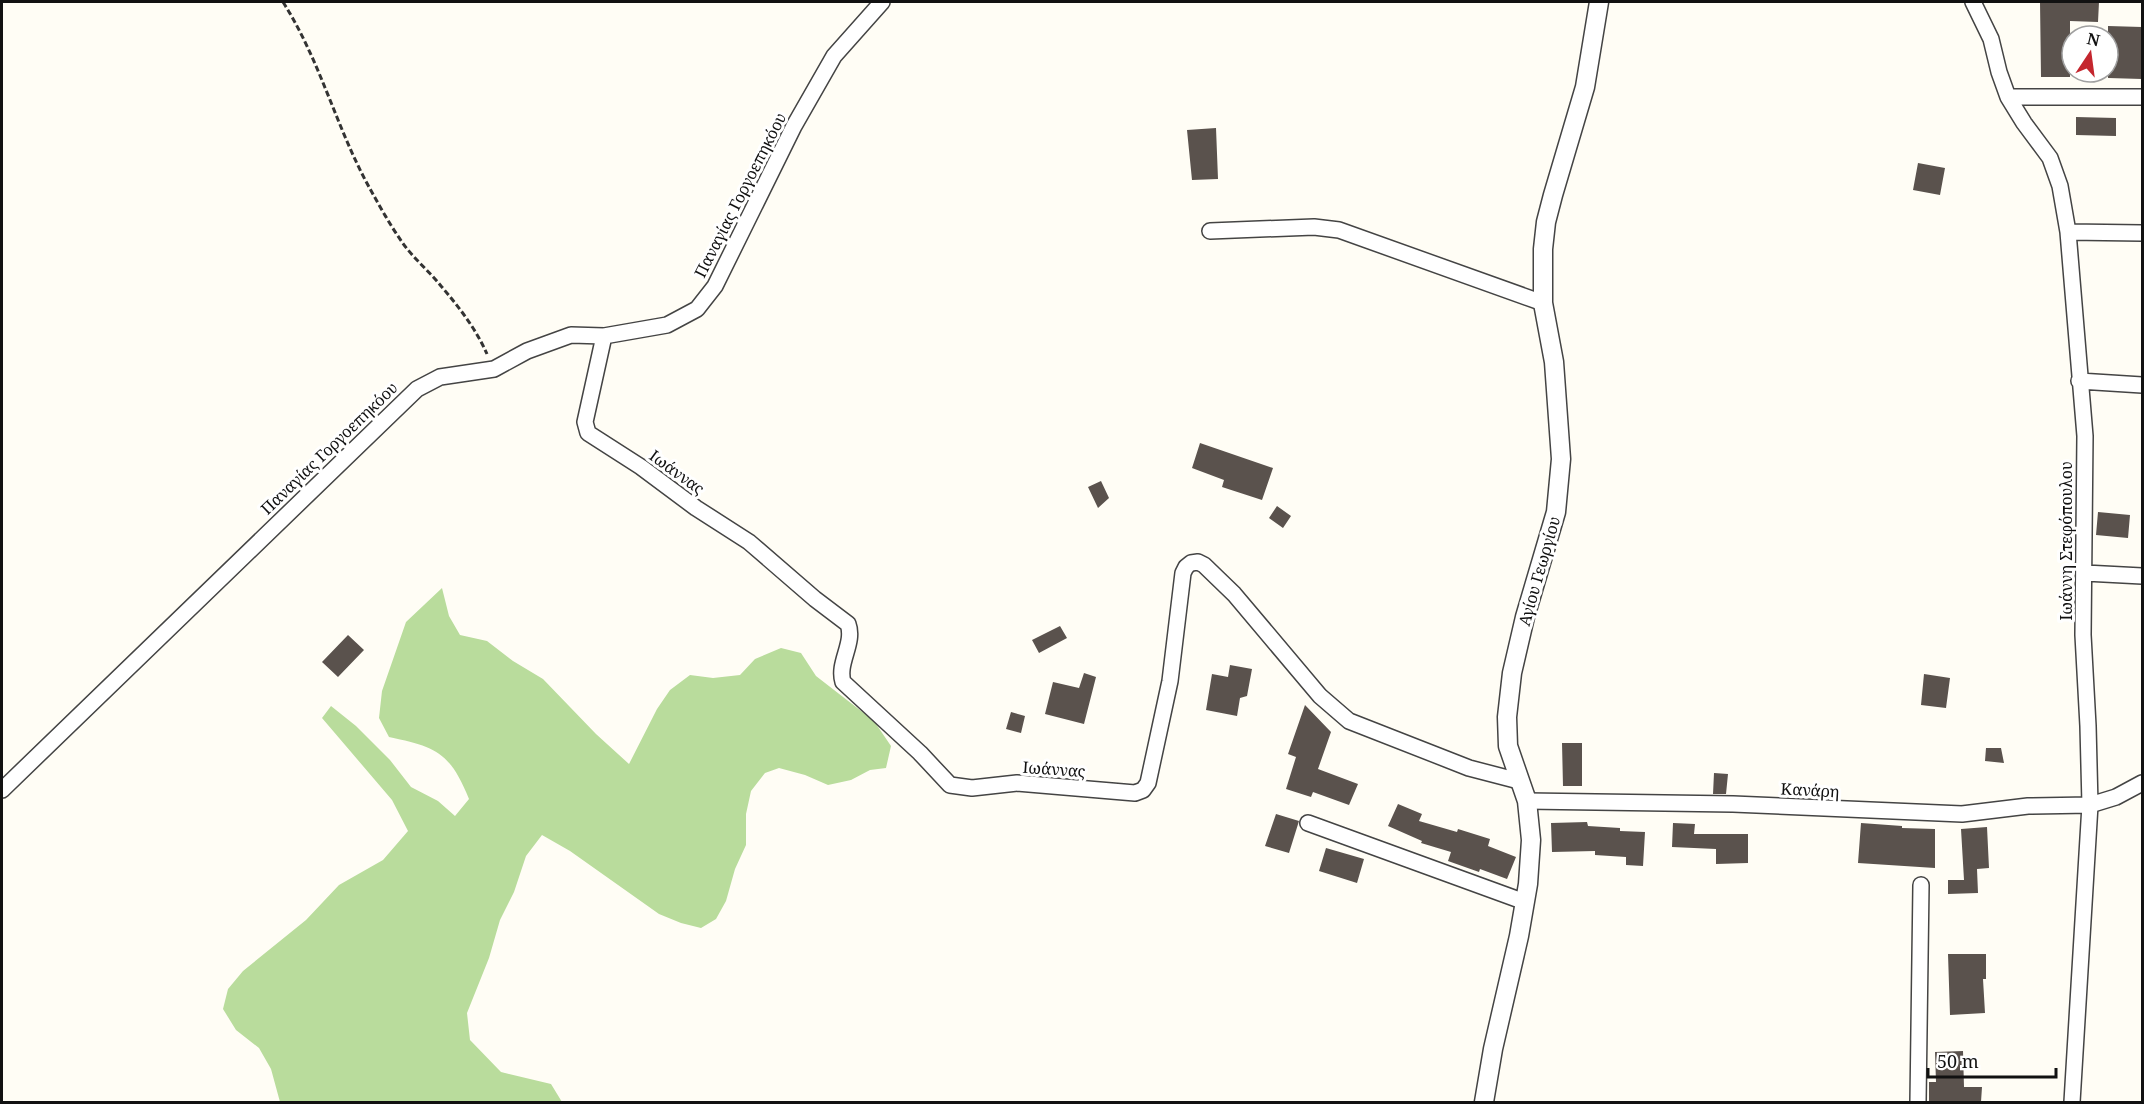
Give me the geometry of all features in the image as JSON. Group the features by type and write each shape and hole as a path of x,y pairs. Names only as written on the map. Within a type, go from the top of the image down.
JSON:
{"street":[{"name":"Παναγίας Γοργοεπηκόου","path":"2,790 417,389 440,377 494,369 527,351 571,335 604,336 667,325 697,309 715,286 794,126 834,56 879,2"},
{"name":"Αγίου Γεωργίου","path":"1484,1102 1493,1049 1520,936 1531,840 1527,801 1508,746 1507,717 1512,672 1525,617 1556,512 1561,459 1554,362 1543,303 1543,249 1546,222 1568,139 1586,87 1599,2"},
{"name":"Ιωάννη Στεφόπουλου","path":"1972,2 1991,39 2008,97 2050,158 2060,186 2068,232 2085,436 2083,635 2090,805 2072,1102"},
{"path":"2008,97 2142,97"},
{"path":"1210,231 1314,227 1339,230 1543,303"},
{"path":"2068,232 2142,233"},
{"name":"Ιωάννας","path":"604,336 585,422 588,433 749,542 848,624 850,634 842,672 843,682 920,753 950,785 972,788 1017,783 1135,793 1143,790 1148,783 1170,681 1183,573 1191,563 1198,562 1234,594 1320,696 1349,721 1469,768 1519,781"},
{"path":"2079,381 2142,385"},
{"path":"2085,573 2142,576"},
{"name":"Κανάρη","path":"1527,801 1733,804 1962,814 2028,806 2090,805 2116,797 2142,783"},
{"path":"1308,823 1525,902"},
{"path":"1918,1102 1921,885"}],"path":[{"path":"283,2 305,41 368,186 402,242 441,286 479,336 494,369"}],"green space":[{"path":"442,588 449,616 460,635 487,641 513,661 543,679 596,734 629,764 657,709 670,690 690,675 713,678 740,675 755,659 781,648 801,653 816,676 874,721 891,746 886,768 870,770 851,780 828,785 805,775 779,768 765,773 751,791 746,814 746,845 735,869 726,901 716,919 701,928 659,914 570,851 542,835 526,856 514,892 500,920 489,958 467,1013 470,1040 501,1072 551,1084 562,1102 280,1102 271,1069 259,1048 236,1030 223,1009 228,989 243,971 306,920 339,885 383,860 408,831 392,800 322,718 331,706 356,726 390,760 411,787 438,801 455,816 469,799 448,761 440,754 419,744 389,737 379,718 382,691 406,622"}],"building":[{"path":"2040,2 2099,2 2098,22 2070,21 2070,24 2060,24 2060,77 2041,77"},
{"path":"2120,26 2142,27 2142,79 2120,78"},
{"path":"2076,117 2116,118 2116,136 2076,135"},
{"path":"1216,128 1218,179 1192,180 1187,130"},
{"path":"1918,163 1945,168 1940,195 1913,190"},
{"path":"1200,443 1273,468 1262,500 1222,487 1224,480 1192,468"},
{"path":"1101,481 1109,498 1098,508 1088,487"},
{"path":"1277,506 1291,516 1283,528 1269,518"},
{"path":"2098,512 2130,515 2128,538 2096,535"},
{"path":"1060,626 1067,638 1039,653 1032,640"},
{"path":"348,635 364,650 338,677 322,662"},
{"path":"1230,665 1252,669 1247,696 1240,698 1237,716 1206,710 1212,674 1228,677"},
{"path":"1084,673 1096,677 1084,724 1045,714 1053,682 1079,688"},
{"path":"1924,674 1950,678 1946,708 1921,705"},
{"path":"1305,705 1331,732 1318,769 1358,784 1349,805 1313,792 1311,797 1286,789 1296,757 1288,754"},
{"path":"1011,712 1025,716 1021,733 1006,729"},
{"path":"1562,743 1582,743 1582,786 1563,786"},
{"path":"1986,748 2001,748 2004,763 1985,761"},
{"path":"1714,773 1728,774 1726,794 1713,794"},
{"path":"1398,804 1422,814 1419,821 1457,832 1458,829 1490,839 1488,846 1516,857 1507,879 1448,861 1451,852 1421,843 1422,841 1388,826"},
{"path":"1276,814 1299,821 1289,853 1265,846"},
{"path":"1587,822 1588,826 1645,832 1643,866 1626,865 1626,857 1595,855 1595,851 1552,852 1551,823"},
{"path":"1673,823 1695,824 1694,834 1748,834 1748,863 1716,864 1716,849 1672,847"},
{"path":"1861,823 1935,829 1935,868 1858,863"},
{"path":"1987,827 1989,868 1977,869 1978,893 1948,894 1948,880 1964,880 1961,829"},
{"path":"1326,848 1364,859 1357,883 1319,871"},
{"path":"1948,954 1986,954 1986,979 1983,979 1985,1013 1950,1015"},
{"path":"1963,1051 1964,1087 1982,1087 1981,1102 1929,1102 1929,1082 1936,1082 1935,1052"}]}
